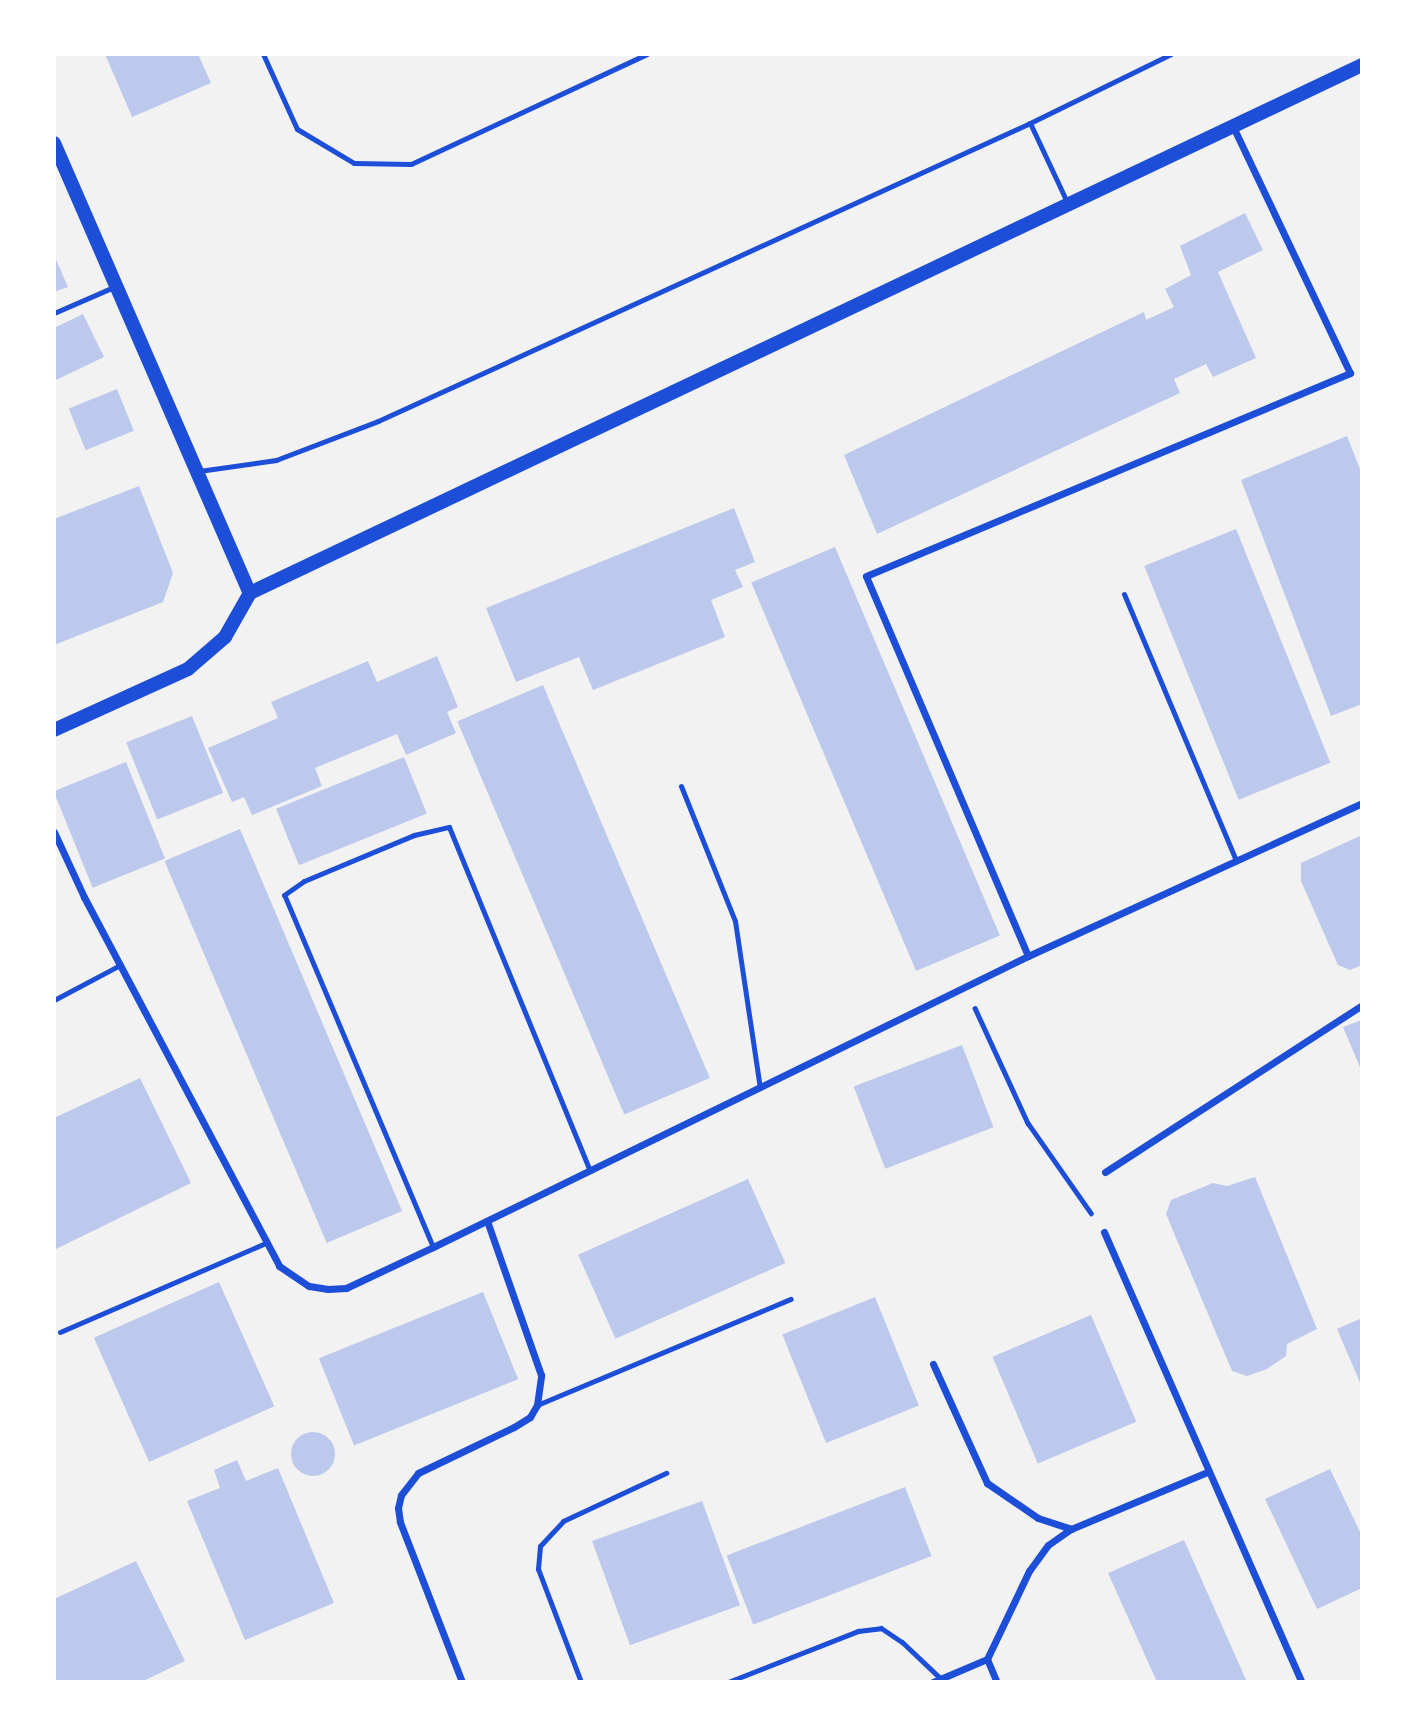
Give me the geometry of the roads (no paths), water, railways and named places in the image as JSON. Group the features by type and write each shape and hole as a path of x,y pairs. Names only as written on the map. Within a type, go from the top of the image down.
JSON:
{"main road":[{"path":"54,730 188,669 225,637 250,593 1362,65"},
{"path":"54,143 250,593"}],"street":[{"path":"1028,956 866,576 1350,373 1233,127"},
{"path":"54,832 120,965 279,1266 293,1278 309,1286 328,1289 346,1288 1028,956 1362,803"},
{"path":"1105,1172 1362,1005"},
{"path":"462,1682 400,1522 401,1494 418,1473 514,1427 530,1417 537,1405 541,1391 541,1375 487,1221"},
{"path":"1104,1232 1207,1472 1302,1682"},
{"path":"933,1364 987,1483 1038,1518 1071,1528"},
{"path":"937,1680 987,1659 1029,1571 1048,1545 1071,1528 1207,1472"},
{"path":"987,1659 997,1682"}],"lane":[{"path":"263,54 297,129 354,163 411,164 647,54"},
{"path":"196,472 276,460 378,421 1031,123 1171,54"},
{"path":"1031,123 1068,205"},
{"path":"54,313 116,286"},
{"path":"1124,594 1236,861"},
{"path":"681,786 735,922 760,1088"},
{"path":"433,1247 284,895 304,881 414,835 449,827 590,1171"},
{"path":"54,1000 120,965"},
{"path":"60,1332 266,1243"},
{"path":"537,1405 791,1299"},
{"path":"581,1682 538,1569 540,1546 563,1521 666,1474"},
{"path":"728,1682 858,1631 881,1628 902,1642 937,1680"}]}
